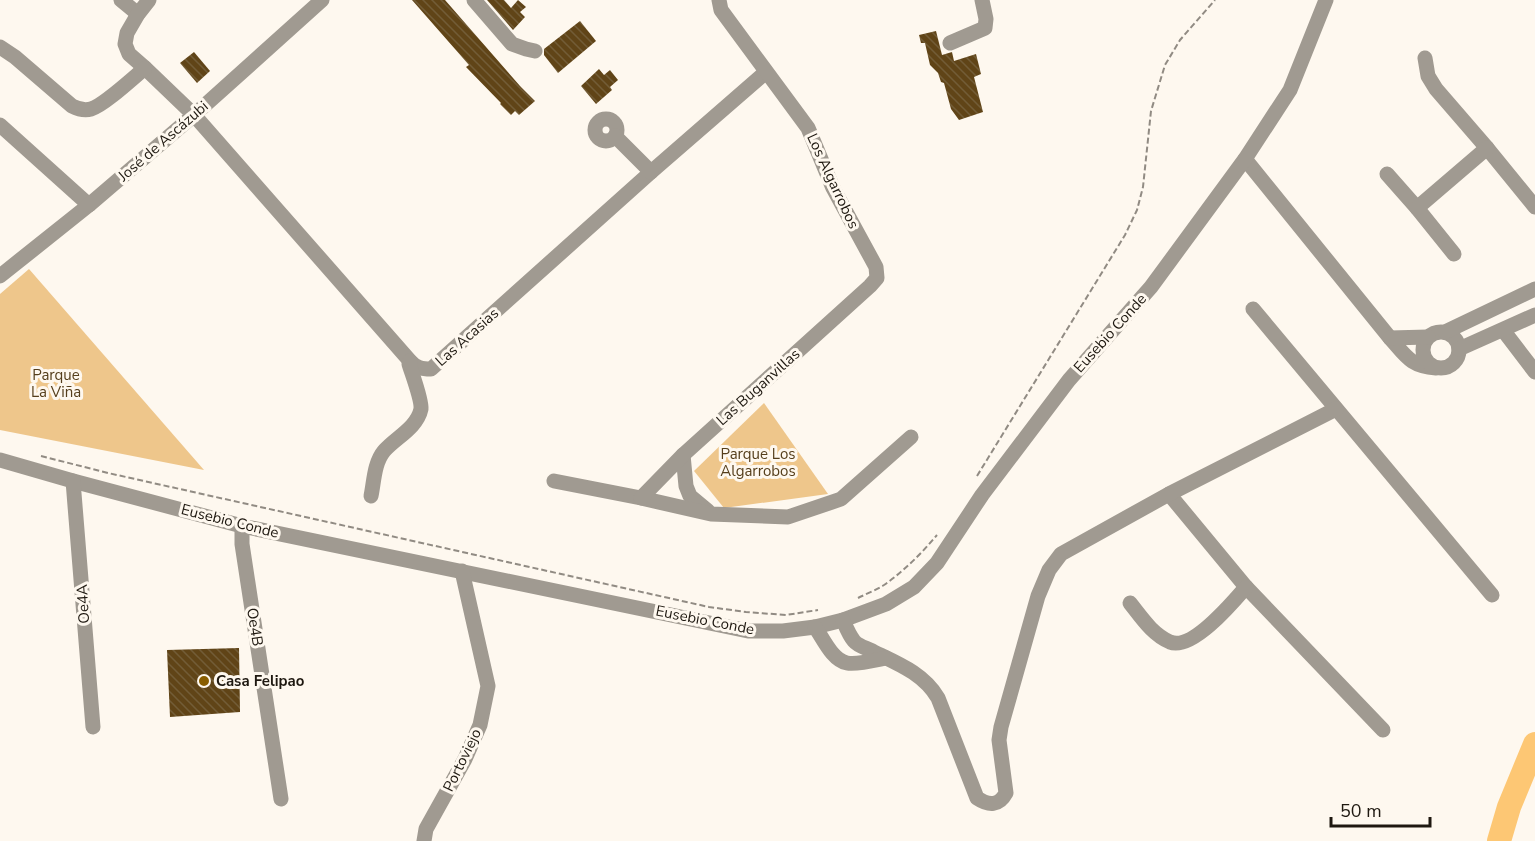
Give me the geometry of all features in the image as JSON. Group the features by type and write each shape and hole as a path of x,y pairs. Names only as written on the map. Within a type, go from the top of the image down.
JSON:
{"street":[{"path":"122,0 138,14 148,0"},
{"name":"José de Ascázubi","path":"0,276 194,115 322,0"},
{"path":"474,0 512,44 535,51"},
{"name":"Los Algarrobos","path":"719,0 721,10 808,128 833,188 876,267 877,278"},
{"path":"950,43 984,28 986,19 982,0"},
{"name":"Eusebio Conde","path":"0,460 242,526 748,631 783,631 815,627 843,620 886,604 905,593 937,563 982,495 1069,380 1151,287 1245,159 1290,90 1326,0"},
{"name":"Las Acasias","path":"138,14 127,33 125,44 129,54 194,115 410,361 422,369 431,369 766,72"},
{"path":"0,47 72,106 80,109 88,110 98,106 146,68"},
{"path":"1425,57 1428,76 1436,89 1535,207"},
{"path":"0,125 88,205"},
{"path":"615,136 651,172"},
{"path":"1417,208 1487,148"},
{"path":"1245,159 1411,361 1424,367 1436,368 1452,364 1459,356 1458,343 1455,337 1445,332"},
{"path":"1387,174 1454,254"},
{"name":"Las Buganvillas","path":"641,498 683,455 877,278"},
{"path":"1390,338 1428,337 1438,332 1445,332 1535,289"},
{"path":"1253,309 1492,595"},
{"path":"1459,349 1535,315"},
{"path":"1503,330 1535,372"},
{"path":"1428,337 1422,348 1423,355 1425,360 1436,368"},
{"path":"371,496 376,466 382,452 415,423 421,408 410,361"},
{"path":"843,620 855,642 908,669 931,687 938,698 977,798 992,804 1002,800 1006,793 999,740 1000,727 1038,596 1049,570 1061,554 1169,494 1336,408"},
{"path":"554,481 711,514 788,517 841,499 911,437"},
{"path":"683,455 686,486 690,496 711,514"},
{"name":"Oe4A","path":"74,481 93,727"},
{"path":"1169,494 1246,587 1383,730"},
{"name":"Oe4B","path":"242,526 242,544 282,799"},
{"name":"Portoviejo","path":"424,841 426,830 465,759 480,725 488,686 462,571"},
{"path":"1130,603 1150,629 1170,642 1177,643 1186,641 1206,628 1246,587"},
{"path":"815,627 840,661 849,664 886,658"}],"green space":[{"name":"Parque La Viña","path":"29,269 204,470 0,430 0,294"},
{"name":"Parque Los Algarrobos","path":"764,403 828,494 724,508 694,471"}],"building":[{"path":"412,0 445,0 535,101 519,115 515,111 511,115 466,67 469,65"},
{"path":"487,0 504,0 511,8 518,0 526,7 520,12 525,17 513,30"},
{"path":"580,21 596,41 558,73 544,55 544,49"},
{"path":"936,31 942,55 952,52 954,61 976,54 981,74 974,77 983,112 959,120 951,109 944,83 930,65 925,43 921,43 919,35"},
{"path":"194,52 210,71 197,83 180,63"},
{"path":"599,69 604,75 610,70 618,80 610,87 612,90 596,104 581,86"},
{"name":"Casa Felipao","path":"239,648 240,712 170,717 167,650"}],"waterway":[{"path":"1499,841 1509,807 1535,744"}],"place":[{"name":"Casa Felipao","path":"204,681"}]}
